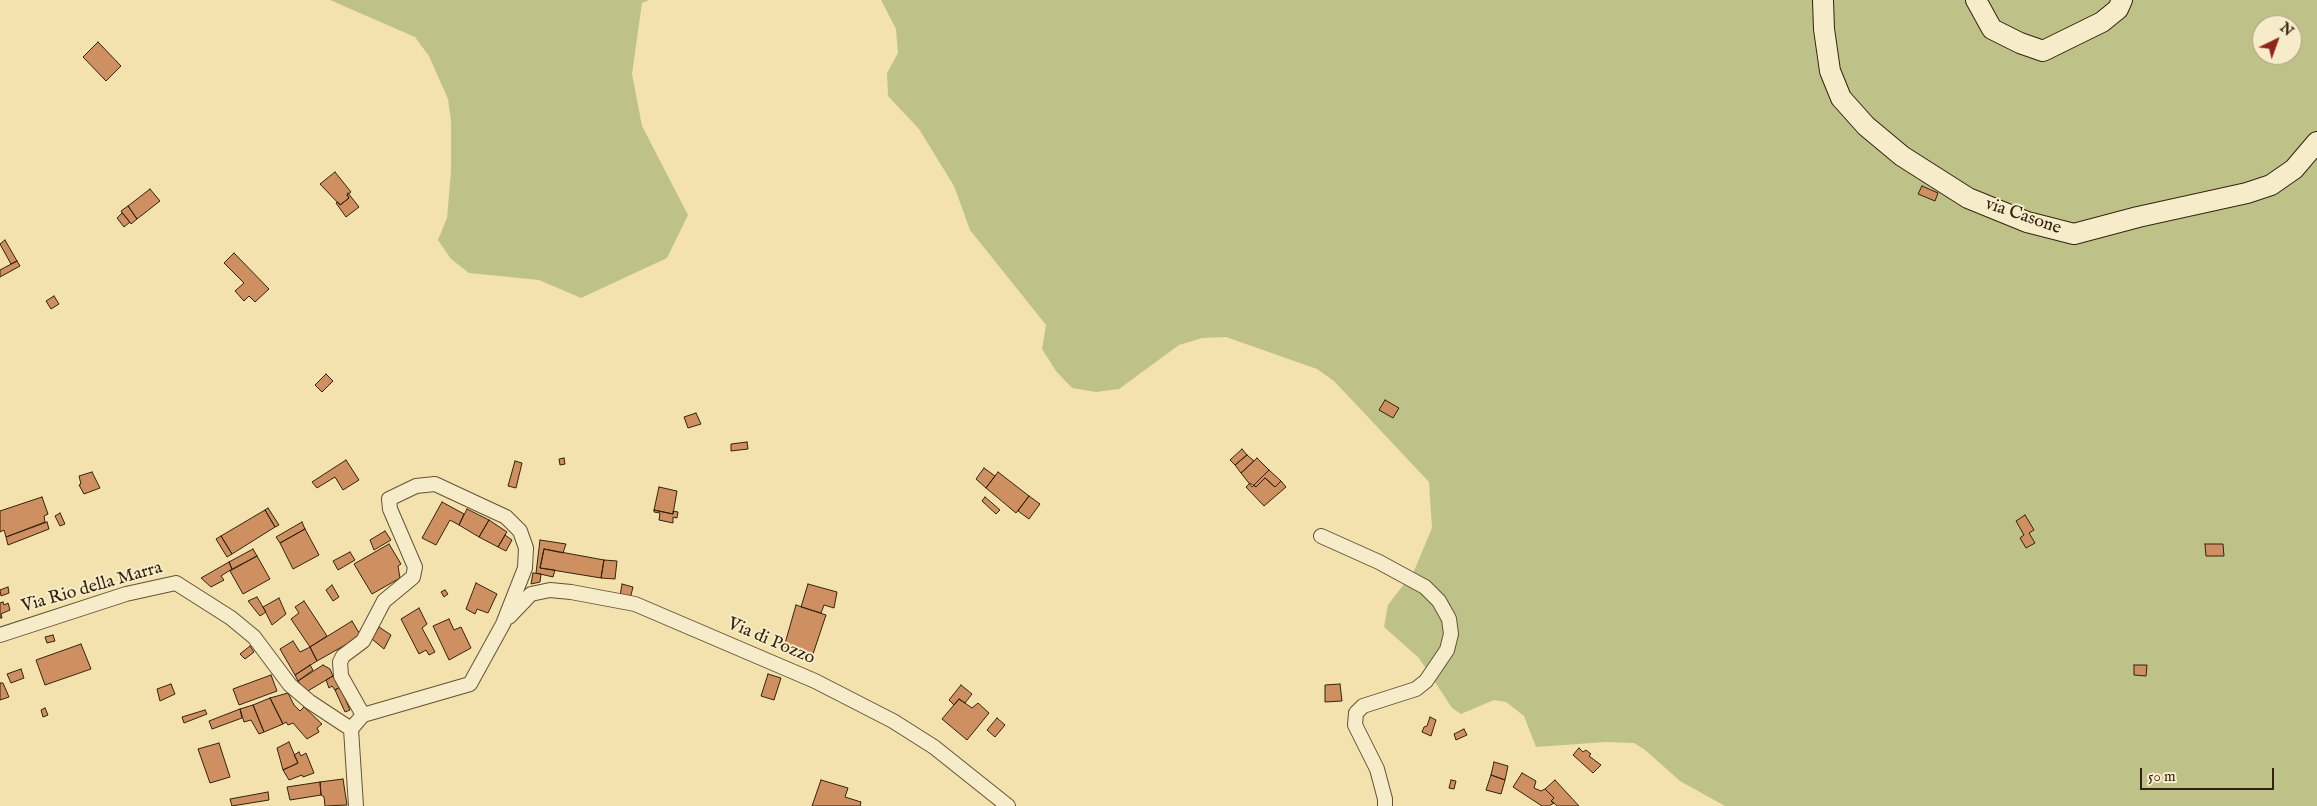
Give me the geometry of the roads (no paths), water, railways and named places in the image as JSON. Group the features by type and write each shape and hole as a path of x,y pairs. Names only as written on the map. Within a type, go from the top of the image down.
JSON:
{"street":[{"name":"via Casone","path":"1823,0 1824,29 1830,72 1841,98 1866,126 1902,156 1968,198 2027,222 2074,234 2138,217 2246,193 2271,185 2294,169 2317,142"},
{"path":"1976,0 1992,30 2043,51 2102,22 2118,10 2122,0"},
{"path":"356,806 351,729 363,715 470,684 503,624 525,568 526,548 520,531 506,517 435,484 416,486 389,499 390,510 415,567 412,577 384,601 373,618 370,632 363,641 343,656 340,662 341,676 363,715"},
{"path":"1321,536 1379,562 1425,587 1439,601 1449,619 1451,634 1447,650 1426,682 1416,689 1363,706 1356,713 1355,725 1377,769 1385,806"},
{"name":"Via Rio della Marra","path":"0,635 126,594 176,583 231,618 254,637 290,685 310,702 351,729"},
{"name":"Via di Pozzo","path":"503,624 530,594 550,590 572,592 635,604 815,681 893,721 934,747 1008,806"}]}
